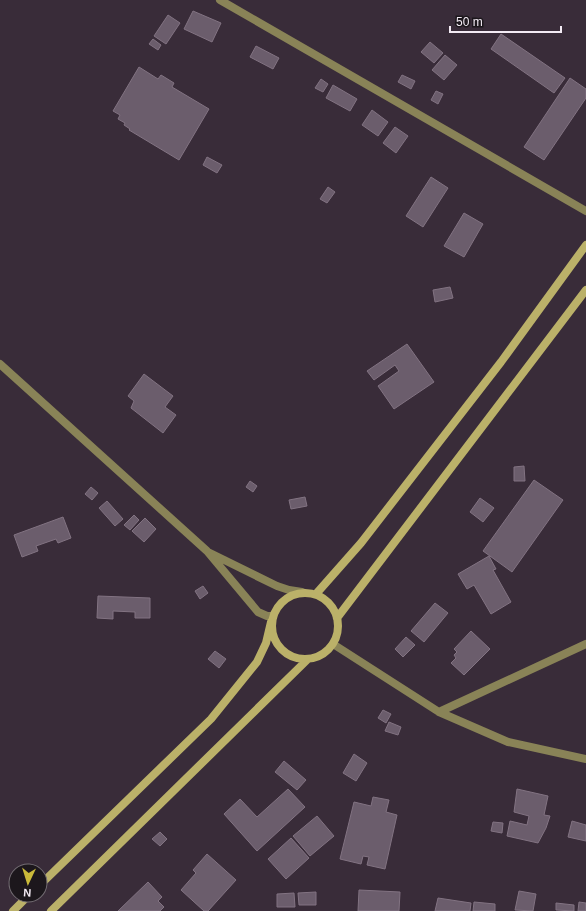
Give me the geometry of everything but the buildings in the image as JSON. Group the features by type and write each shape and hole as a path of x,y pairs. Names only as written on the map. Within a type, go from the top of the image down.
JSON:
{"main road":[{"path":"316,594 366,537 501,362 586,245"},
{"path":"337,618 586,290"},
{"path":"48,877 211,719 257,662 266,643 272,619 279,604 289,596 302,592 316,594 326,600 333,608 337,618 338,627 333,644 318,656 308,659 293,657 280,648 272,634 272,619"},
{"path":"51,911 308,659"},
{"path":"13,911 21,903"}],"street":[{"path":"220,0 586,211"},
{"path":"0,364 207,551 258,612 272,619"},
{"path":"207,551 277,586 288,590 302,592"},
{"path":"333,644 439,712 508,742 586,760"},
{"path":"439,712 586,644"}]}
